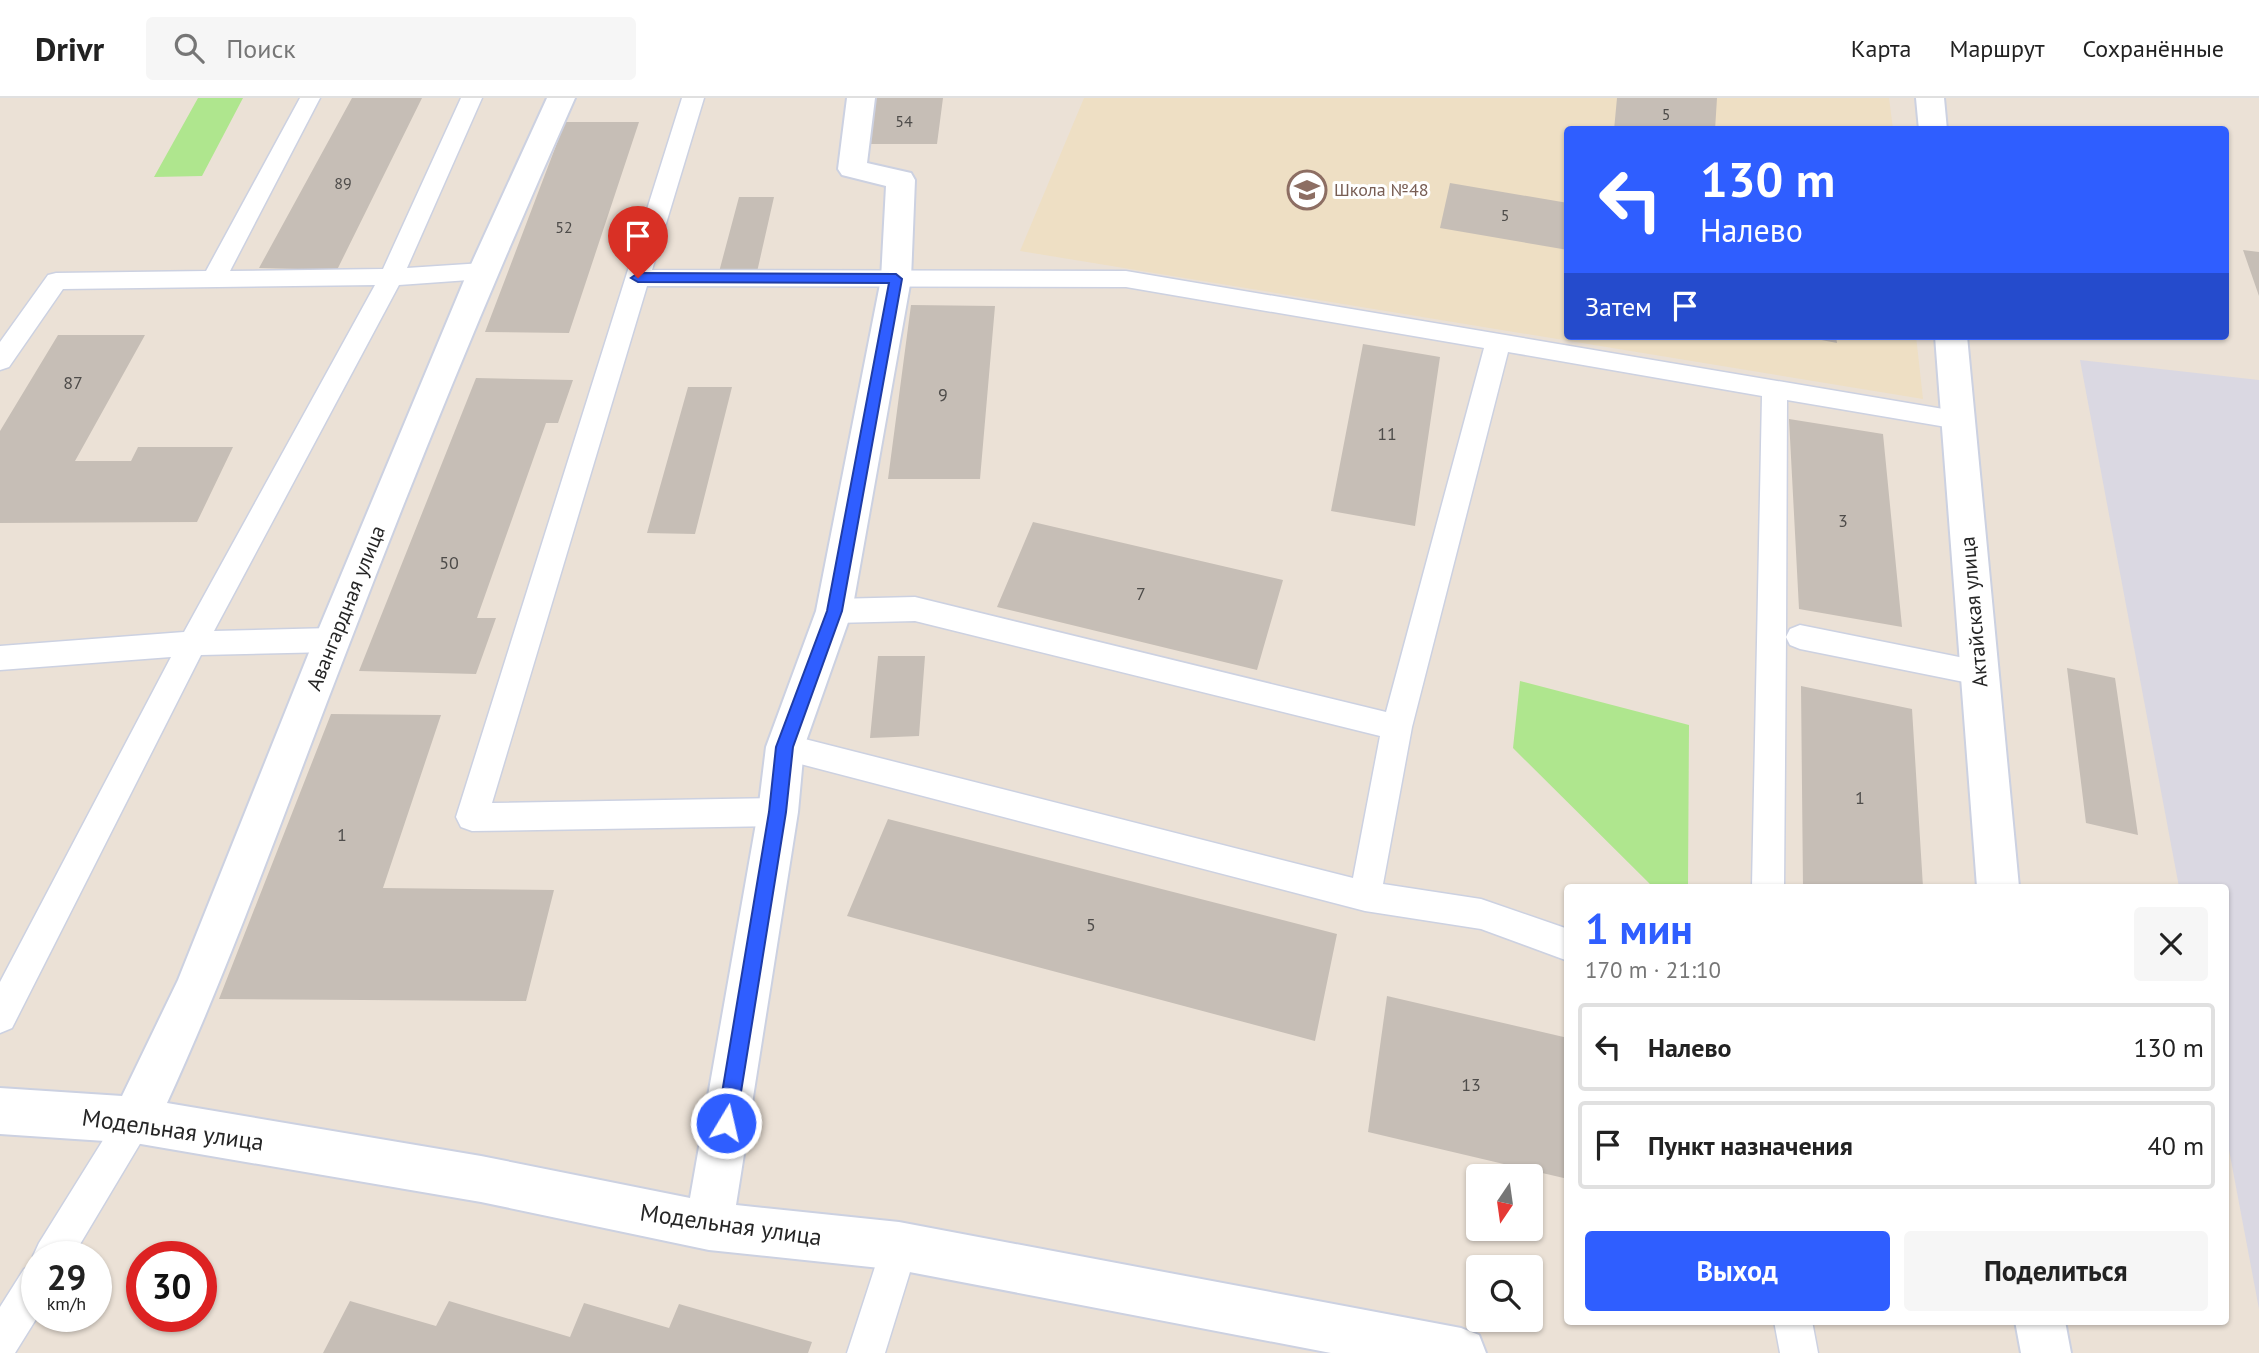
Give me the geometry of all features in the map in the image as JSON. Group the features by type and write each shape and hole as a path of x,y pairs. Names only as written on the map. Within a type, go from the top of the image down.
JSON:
{"street":[{"name":"Авангардная улица","path":"135,1120 196,990 332,640 483,271 561,98"},
{"path":"709,1226 778,812 785,747 834,611 896,279 901,180 852,169 861,98"},
{"path":"1930,98 1933,126"},
{"name":"Актайская улица","path":"1951,340 1998,884"},
{"name":"Модельная улица","path":"0,1111 135,1120 481,1179 709,1226 899,1246 1461,1353"},
{"path":"2041,1325 2046,1353"}],"lane":[{"path":"214,278 310,98"},
{"path":"0,1016 193,643 391,276 471,98"},
{"path":"693,98 472,817 778,812"},
{"path":"0,361 56,281 391,276 483,271"},
{"path":"638,278 1126,279 1958,420"},
{"path":"1365,896 1397,727 1498,342"},
{"path":"1768,884 1775,391"},
{"path":"834,611 915,609 1397,727"},
{"path":"1800,637 1979,673"},
{"path":"0,658 193,643 332,640"},
{"path":"785,747 1365,896 1480,914 1564,944"},
{"path":"61,1241 135,1120"},
{"path":"866,1353 899,1246"},
{"path":"0,1342 21,1308"},
{"path":"1794,1325 1799,1353"}],"shaded area":[{"name":"Школа №48","path":"1084,98 1889,98 1893,126 1564,126 1564,340 1916,340 1923,399 1020,251"},
{"path":"2080,360 2259,380 2259,1309 2229,1150 2229,884 2178,884"}],"green space":[{"path":"198,98 243,98 202,176 154,177"},
{"path":"1520,681 1689,725 1688,884 1650,884 1513,748"}],"building":[{"path":"352,98 422,98 337,270 259,268"},
{"path":"873,98 943,98 937,144 864,144"},
{"path":"1617,98 1717,98 1715,126 1614,126"},
{"path":"565,122 639,122 569,333 485,332"},
{"path":"1450,183 1564,202 1564,249 1440,228"},
{"path":"739,197 774,197 757,272 719,272"},
{"path":"2243,250 2259,252 2259,296"},
{"path":"911,305 995,306 980,479 888,479"},
{"path":"58,335 145,335 75,461 131,461 138,447 233,447 197,522 0,523 0,431"},
{"path":"1363,344 1440,357 1415,526 1331,511"},
{"path":"476,378 573,380 558,423 546,423 477,618 496,618 476,674 359,671"},
{"path":"688,387 732,387 695,534 647,533"},
{"path":"1789,419 1883,434 1902,627 1799,609"},
{"path":"1033,522 1283,580 1257,670 997,607"},
{"path":"878,656 925,656 919,736 870,738"},
{"path":"2067,668 2115,678 2138,835 2086,823"},
{"path":"1801,686 1912,709 1923,884 1803,884"},
{"path":"331,714 441,715 383,888 554,890 526,1001 219,999"},
{"path":"888,819 1337,934 1315,1041 847,916"},
{"path":"1387,996 1564,1037 1564,1178 1544,1173 1544,1164 1504,1164 1368,1132"},
{"path":"350,1301 436,1326 449,1301 570,1337 584,1303 669,1328 679,1304 812,1342 808,1353 323,1353"}],"place":[{"name":"Школа №48","path":"1307,190"}],"route":[{"path":"638,278 896,279 834,611 785,747 778,812 726,1123"}]}
